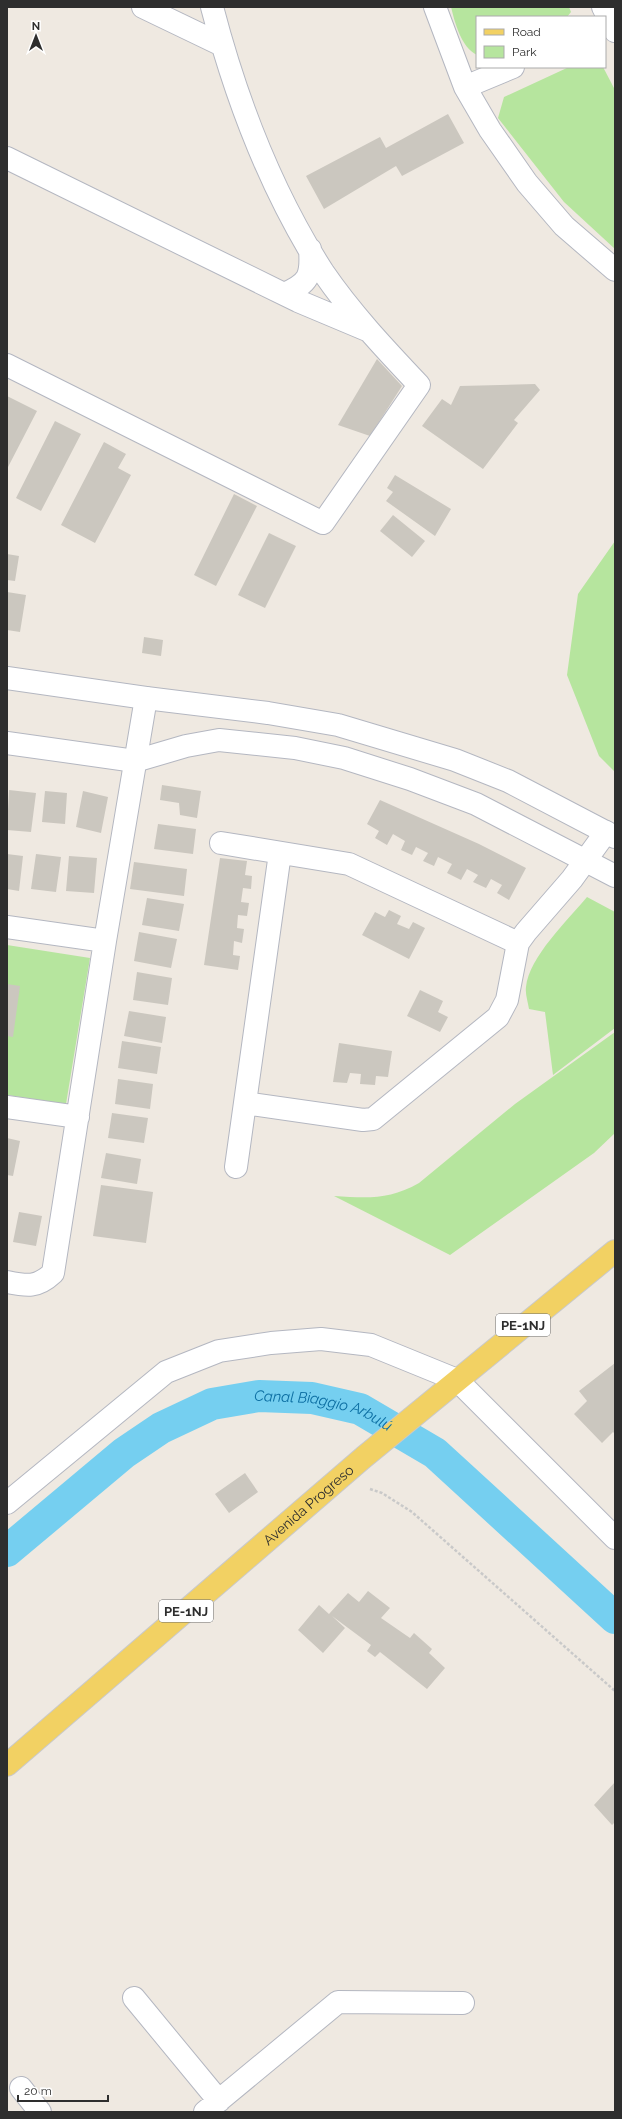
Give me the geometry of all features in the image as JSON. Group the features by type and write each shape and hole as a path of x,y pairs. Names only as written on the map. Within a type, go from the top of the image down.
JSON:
{"main road":[{"name":"Avenida Progreso","path":"7,1765 364,1457 615,1251"}],"street":[{"path":"142,7 222,45"},
{"path":"7,365 324,523 419,385 368,330 324,272 283,201 246,119 222,45 212,7"},
{"path":"435,7 465,87 490,130 527,183 564,226 615,270"},
{"path":"465,87 511,68"},
{"path":"7,158 284,294 368,330"},
{"path":"284,294 298,288 306,282 312,268 310,249"},
{"path":"7,678 146,698 268,713 338,725 455,760 508,782 611,835 585,861 526,932 518,944 507,1000 498,1017 374,1119 364,1120 245,1104"},
{"path":"7,1282 28,1286 44,1282 53,1273 105,942 146,698"},
{"path":"264,744 268,713"},
{"path":"7,743 135,761 203,742 219,740 264,744 344,758 410,779 476,804 615,876"},
{"path":"221,843 350,864 518,944"},
{"path":"236,1167 280,853"},
{"path":"7,927 105,942"},
{"path":"7,1107 78,1117"},
{"path":"7,1503 166,1372 219,1351 270,1343 321,1339 372,1345 457,1380 615,1538"},
{"path":"134,1998 212,2106 338,2002 463,2003"},
{"path":"21,2088 40,2112"}],"path":[{"path":"340,1478 382,1493 412,1512 615,1691"}],"green space":[{"path":"451,7 569,7 571,12 568,16 476,16 476,54 471,51 463,41"},
{"path":"567,68 604,68 615,90 615,249 564,202 498,118 504,97"},
{"path":"615,541 615,772 599,756 567,675 578,594"},
{"path":"587,897 615,912 615,1028 553,1075 545,1012 529,1009 526,987 534,964 550,939"},
{"path":"7,945 90,958 66,1104 7,1095"},
{"path":"615,1032 615,1133 594,1153 450,1255 334,1196 378,1197 408,1189 419,1183 515,1104"}],"building":[{"path":"448,114 464,143 402,176 396,166 324,209 306,176 380,137 386,148"},
{"path":"377,359 402,386 370,436 338,425"},
{"path":"535,384 540,390 514,420 518,423 483,469 422,426 442,399 451,405 460,386"},
{"path":"7,396 37,411 7,469"},
{"path":"55,421 81,434 41,511 16,498"},
{"path":"104,442 126,454 118,468 131,475 95,543 61,525"},
{"path":"395,475 451,509 435,536 386,501 393,492 387,488"},
{"path":"234,494 257,506 216,586 194,575"},
{"path":"393,515 425,541 412,557 380,531"},
{"path":"269,533 296,546 265,608 238,595"},
{"path":"7,554 19,556 15,581 7,580"},
{"path":"7,592 26,595 20,632 7,630"},
{"path":"144,637 163,640 161,656 142,653"},
{"path":"162,785 201,791 197,818 180,815 179,803 160,800"},
{"path":"9,790 36,793 31,832 7,830"},
{"path":"45,791 67,793 65,824 42,822"},
{"path":"83,791 108,797 101,833 76,827"},
{"path":"380,800 479,844 526,868 509,900 497,893 502,885 491,879 486,888 473,882 478,875 467,869 461,880 447,873 452,864 438,857 434,866 423,861 428,853 416,847 412,855 401,850 405,841 393,834 387,845 375,838 379,831 367,824"},
{"path":"158,824 196,829 193,854 154,849"},
{"path":"7,854 23,856 19,891 7,889"},
{"path":"36,854 61,857 56,892 31,889"},
{"path":"69,856 97,858 94,893 66,891"},
{"path":"220,858 247,861 245,875 252,876 251,889 243,888 241,902 249,903 247,916 238,915 237,928 244,929 242,943 234,941 233,955 240,956 238,970 204,965"},
{"path":"134,862 187,869 184,896 130,889"},
{"path":"147,898 184,904 179,931 142,925"},
{"path":"389,910 401,916 397,924 409,929 413,922 425,928 409,959 362,935 375,912 385,917"},
{"path":"139,932 177,939 171,968 134,961"},
{"path":"137,972 172,978 168,1005 133,1000"},
{"path":"7,984 20,986 13,1037 7,1036"},
{"path":"420,990 443,1001 438,1012 448,1017 440,1032 407,1016"},
{"path":"129,1011 166,1017 162,1043 124,1036"},
{"path":"122,1041 161,1047 157,1074 118,1068"},
{"path":"339,1043 392,1051 388,1077 376,1076 375,1085 360,1084 361,1074 350,1073 347,1083 333,1082"},
{"path":"118,1079 153,1084 150,1109 115,1104"},
{"path":"112,1113 148,1118 144,1143 108,1138"},
{"path":"7,1138 20,1141 13,1176 7,1175"},
{"path":"106,1153 141,1159 137,1184 101,1178"},
{"path":"101,1185 153,1192 146,1243 93,1236"},
{"path":"19,1212 42,1216 36,1246 13,1242"},
{"path":"615,1363 615,1434 613,1432 602,1443 574,1414 587,1401 579,1391"},
{"path":"245,1473 258,1492 229,1513 215,1494"},
{"path":"368,1591 390,1608 381,1618 410,1638 414,1633 432,1649 429,1653 445,1668 427,1689 380,1652 375,1657 367,1651 371,1645 332,1616 345,1628 323,1653 298,1630 319,1605 329,1614 348,1593 359,1602"},
{"path":"615,1782 615,1822 612,1825 594,1805"}],"waterway":[{"name":"Canal Biaggio Arbulú","path":"7,1551 124,1453 161,1428 212,1404 259,1396 312,1398 360,1409 435,1453 615,1618"}]}
